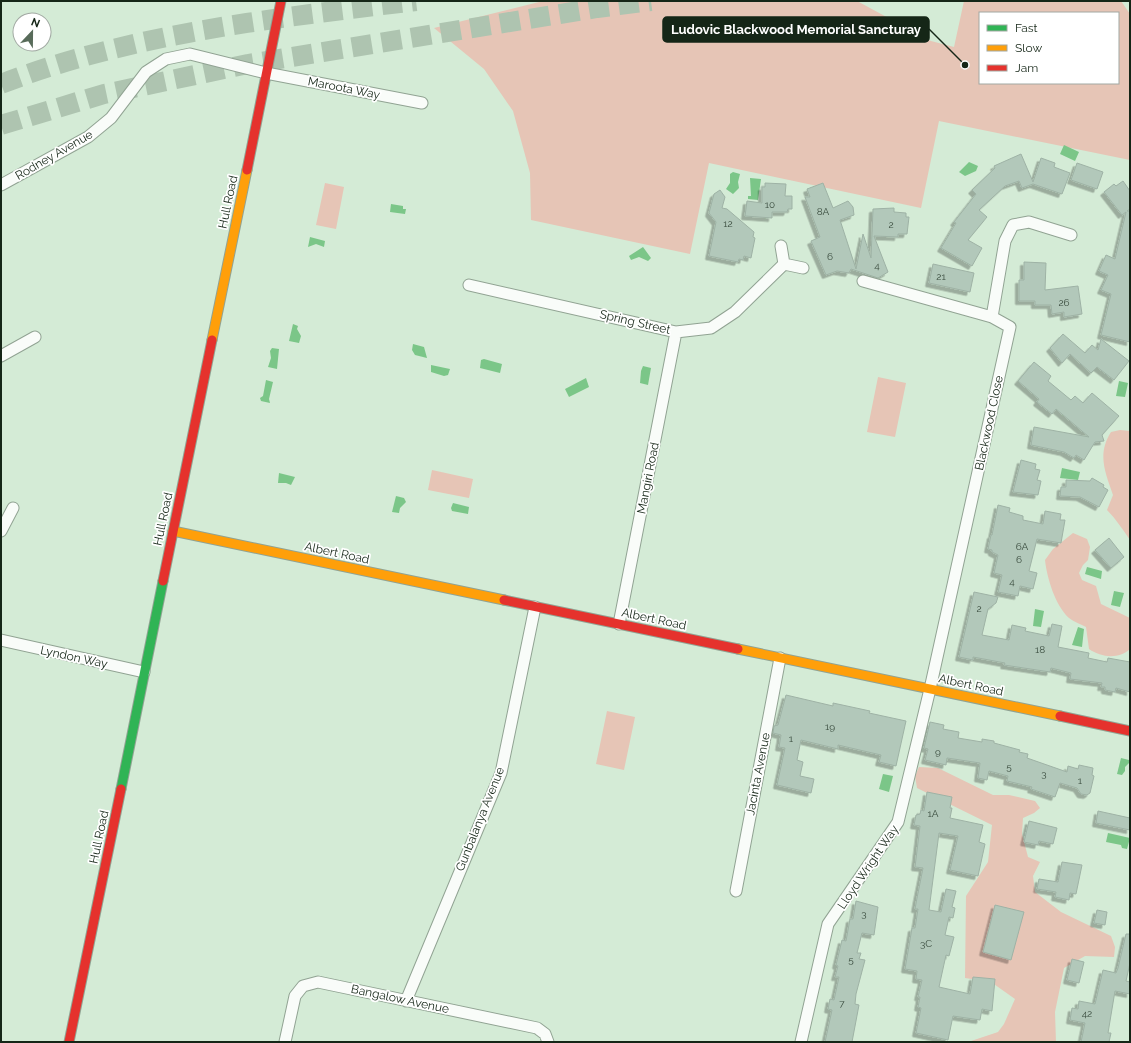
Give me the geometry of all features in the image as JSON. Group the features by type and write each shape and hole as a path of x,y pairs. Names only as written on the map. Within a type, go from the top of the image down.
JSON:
{"street":[{"name":"Hull Road","path":"69,1042 281,1"},
{"name":"Rodney Avenue","path":"1,185 88,137 111,118 146,72 166,58 190,54 266,73"},
{"name":"Maroota Way","path":"266,73 422,103"},
{"path":"863,281 992,317 1005,241 1013,226 1029,222 1071,235"},
{"path":"780,246 784,264 802,268"},
{"name":"Spring Street","path":"469,285 676,332 711,328 735,312 784,264"},
{"name":"Blackwood Close","path":"930,689 1010,327 992,317"},
{"name":"Mangiri Road","path":"620,624 676,332"},
{"path":"1,356 35,337"},
{"path":"1,531 13,508"},
{"name":"Albert Road","path":"173,531 1130,731"},
{"name":"Gunbalanya Avenue","path":"406,1000 501,773 536,607"},
{"name":"Lyndon Way","path":"2,642 144,672"},
{"name":"Jacinta Avenue","path":"736,891 780,658"},
{"name":"Lloyd Wright Way","path":"801,1042 828,924 898,822 930,689"},
{"name":"Bangalow Avenue","path":"285,1042 295,996 303,986 318,982 537,1028 545,1034 548,1042"}],"shaded area":[{"path":"543,1 857,1 931,41 954,47 964,1 1121,1 1130,14 1130,160 939,121 921,208 709,163 690,254 531,220 530,173 513,111 484,69 434,28"},
{"path":"1064,145 1079,152 1075,161 1060,154"},
{"path":"969,162 978,166 976,171 965,176 959,172"},
{"path":"733,172 740,174 738,182 739,188 733,194 726,189 730,183 730,174"},
{"path":"750,178 761,179 758,200 748,199 748,196 751,196"},
{"path":"325,183 344,187 336,229 316,225"},
{"path":"391,204 403,206 403,209 406,209 405,214 390,212"},
{"path":"310,237 325,241 324,247 316,244 308,247"},
{"path":"643,247 651,258 648,261 639,257 631,260 629,256"},
{"path":"293,324 298,326 297,329 301,336 299,343 289,341"},
{"path":"413,344 424,347 427,358 415,355 412,350"},
{"path":"272,348 279,349 277,369 268,367 271,358 270,351"},
{"path":"484,359 502,364 500,373 480,368 481,360"},
{"path":"431,365 450,369 448,375 444,376 431,372"},
{"path":"643,366 651,368 648,385 640,383"},
{"path":"878,377 906,383 895,437 867,432"},
{"path":"586,378 589,387 569,397 565,389"},
{"path":"266,380 273,382 269,399 270,403 261,401 260,398 263,396"},
{"path":"1119,381 1128,383 1125,397 1116,396"},
{"path":"1120,430 1130,431 1130,540 1107,510 1113,495 1105,471 1103,456 1104,448 1111,432"},
{"path":"1062,468 1080,472 1078,480 1060,478"},
{"path":"432,470 473,479 469,498 428,490"},
{"path":"279,473 295,477 291,485 286,483 278,483"},
{"path":"396,496 404,498 406,502 400,508 399,513 392,512"},
{"path":"453,503 469,507 468,514 452,511 451,508"},
{"path":"1073,533 1087,539 1090,547 1088,560 1083,565 1079,573 1082,580 1096,586 1101,604 1130,618 1130,649 1116,656 1105,656 1089,649 1086,627 1073,621 1064,613 1052,591 1045,560 1053,549"},
{"path":"1087,567 1102,571 1101,579 1085,574"},
{"path":"1114,591 1124,593 1120,607 1111,605"},
{"path":"1035,609 1044,611 1041,627 1033,626"},
{"path":"1078,627 1084,629 1082,647 1072,645"},
{"path":"607,711 635,717 624,770 596,764"},
{"path":"1121,758 1129,760 1130,762 1125,767 1125,771 1122,775 1117,774"},
{"path":"919,767 938,768 993,795 1009,795 1035,801 1040,808 1034,813 1023,818 1022,834 1028,857 1040,862 1033,876 1035,892 1061,912 1111,936 1115,947 1114,957 1085,956 1064,968 1055,1012 1056,1042 968,1042 998,1032 1004,1024 1015,999 991,982 965,978 966,896 988,862 992,825 917,788 915,776"},
{"path":"883,774 893,776 889,792 879,789"},
{"path":"1108,833 1130,838 1127,849 1122,848 1121,845 1106,842"}],"building":[{"path":"1021,154 1033,182 1041,158 1055,163 1054,167 1070,173 1062,194 1033,184 1022,188 1019,181 1005,186 979,210 987,217 968,240 982,248 972,266 941,248 956,223 954,222 976,194 972,190 995,168 994,166"},
{"path":"1077,163 1103,172 1097,189 1071,180"},
{"path":"1123,181 1130,191 1130,209 1127,211 1130,211 1130,342 1101,335 1111,294 1101,290 1108,275 1099,271 1106,255 1115,259 1126,212 1122,215 1104,192 1114,184 1116,186"},
{"path":"765,183 786,184 785,196 792,196 792,209 788,209 787,212 772,212 772,218 745,216 747,201 762,203 762,187 765,187"},
{"path":"823,183 833,208 848,201 853,207 854,215 840,220 856,269 863,234 871,258 873,209 894,208 894,212 906,213 906,217 909,217 907,234 898,234 898,237 874,236 888,272 878,278 851,269 849,273 837,271 826,275 811,241 820,237 805,197 810,197 807,189"},
{"path":"720,190 725,197 722,208 727,209 754,232 753,237 755,238 751,258 744,256 743,260 739,259 738,262 709,256 716,222 709,213 714,194"},
{"path":"1024,262 1046,263 1045,290 1078,286 1082,314 1064,317 1064,312 1052,314 1051,305 1035,305 1035,301 1019,301 1019,280 1024,280"},
{"path":"933,264 974,273 970,292 929,283"},
{"path":"1063,334 1085,353 1092,345 1098,350 1101,339 1129,361 1114,380 1097,367 1091,373 1070,354 1062,363 1050,348"},
{"path":"1034,362 1051,376 1048,381 1071,400 1075,396 1083,403 1092,393 1119,416 1102,435 1104,441 1095,442 1084,460 1076,455 1074,458 1064,452 1031,445 1034,427 1089,437 1056,409 1052,414 1037,402 1039,399 1018,381"},
{"path":"1021,460 1036,464 1035,469 1040,470 1037,480 1041,481 1038,495 1013,492"},
{"path":"1092,478 1104,485 1103,487 1108,490 1099,507 1080,497 1060,496 1061,487 1066,487 1066,480 1090,481"},
{"path":"998,505 1010,508 1009,512 1023,516 1023,520 1043,524 1045,511 1061,514 1060,520 1065,520 1061,543 1037,539 1029,571 1037,573 1033,589 1020,586 1018,596 998,592 1002,575 994,573 998,555 992,552 992,550 988,549"},
{"path":"1109,538 1124,557 1111,568 1095,550"},
{"path":"974,592 998,597 996,603 988,609 982,635 1009,640 1012,625 1026,628 1025,631 1049,636 1052,624 1062,626 1058,647 1089,653 1088,658 1107,662 1108,658 1130,662 1130,692 1116,688 1115,692 1105,690 1105,687 1101,687 1102,683 1070,679 1071,673 1051,668 1050,672 1004,665 1005,663 973,657 973,660 959,657"},
{"path":"786,695 833,706 833,703 870,711 869,713 906,721 896,766 879,762 881,755 838,745 838,749 801,740 797,760 803,762 800,776 814,779 811,793 777,785 785,748 779,747 781,735 773,733 774,726 778,725"},
{"path":"930,722 944,725 943,729 959,732 958,738 982,742 982,739 994,741 994,743 1020,750 1019,752 1028,754 1027,758 1067,772 1068,766 1078,769 1079,765 1093,768 1092,775 1094,776 1090,793 1087,795 1081,794 1077,788 1060,783 1055,797 1031,789 1032,787 1007,781 1008,776 989,771 987,780 978,778 980,763 947,758 946,765 925,760 928,749 924,748"},
{"path":"927,792 952,797 950,818 983,825 979,842 985,844 978,876 950,870 958,836 939,833 929,910 941,912 946,889 956,891 952,907 955,908 953,918 949,917 945,935 954,937 949,956 946,955 939,987 970,994 973,977 995,979 992,1011 982,1009 980,1020 953,1016 948,1040 916,1033 921,1008 918,1007 920,997 918,997 922,980 916,979 917,971 905,969 912,928 915,928 918,909 915,909 923,868 915,867 920,826 914,825 916,815 920,814 921,810 924,811"},
{"path":"1098,811 1130,818 1130,830 1096,823"},
{"path":"1029,821 1057,828 1053,844 1039,841 1038,845 1024,842"},
{"path":"1062,862 1082,865 1076,894 1070,893 1069,900 1055,897 1056,892 1037,889 1039,879 1058,882"},
{"path":"856,901 878,907 874,935 862,933 857,953 861,953 859,959 865,960 856,994 855,1004 859,1005 852,1042 825,1042 832,1010 828,1009 830,999 834,1000 839,977 835,977 838,966 836,965 842,940 846,941 850,919 853,919"},
{"path":"995,905 1024,912 1011,960 983,952"},
{"path":"1097,910 1107,912 1105,925 1094,923"},
{"path":"1126,934 1130,934 1130,963 1126,981 1130,982 1130,994 1115,991 1108,1033 1111,1033 1109,1042 1081,1042 1085,1023 1070,1020 1072,1008 1078,1009 1079,1001 1095,1004 1103,970 1116,973"},
{"path":"1072,959 1084,962 1079,983 1067,980"}],"tunnel":[{"path":"1,84 51,66 153,40 258,21 416,1"},
{"path":"1,125 104,94 248,64 597,8 651,1"}],"traffic: fast":[{"path":"121,789 163,581"}],"traffic: slow":[{"path":"212,340 247,170"},
{"path":"173,531 504,600"},
{"path":"738,649 1060,716"}],"traffic: jam":[{"path":"247,170 281,1"},
{"path":"163,581 212,340"},
{"path":"504,600 738,649"},
{"path":"1060,716 1130,731"},
{"path":"69,1042 121,789"}],"place":[{"name":"Ludovic Blackwood Memorial Sancturay","path":"965,65"}]}
